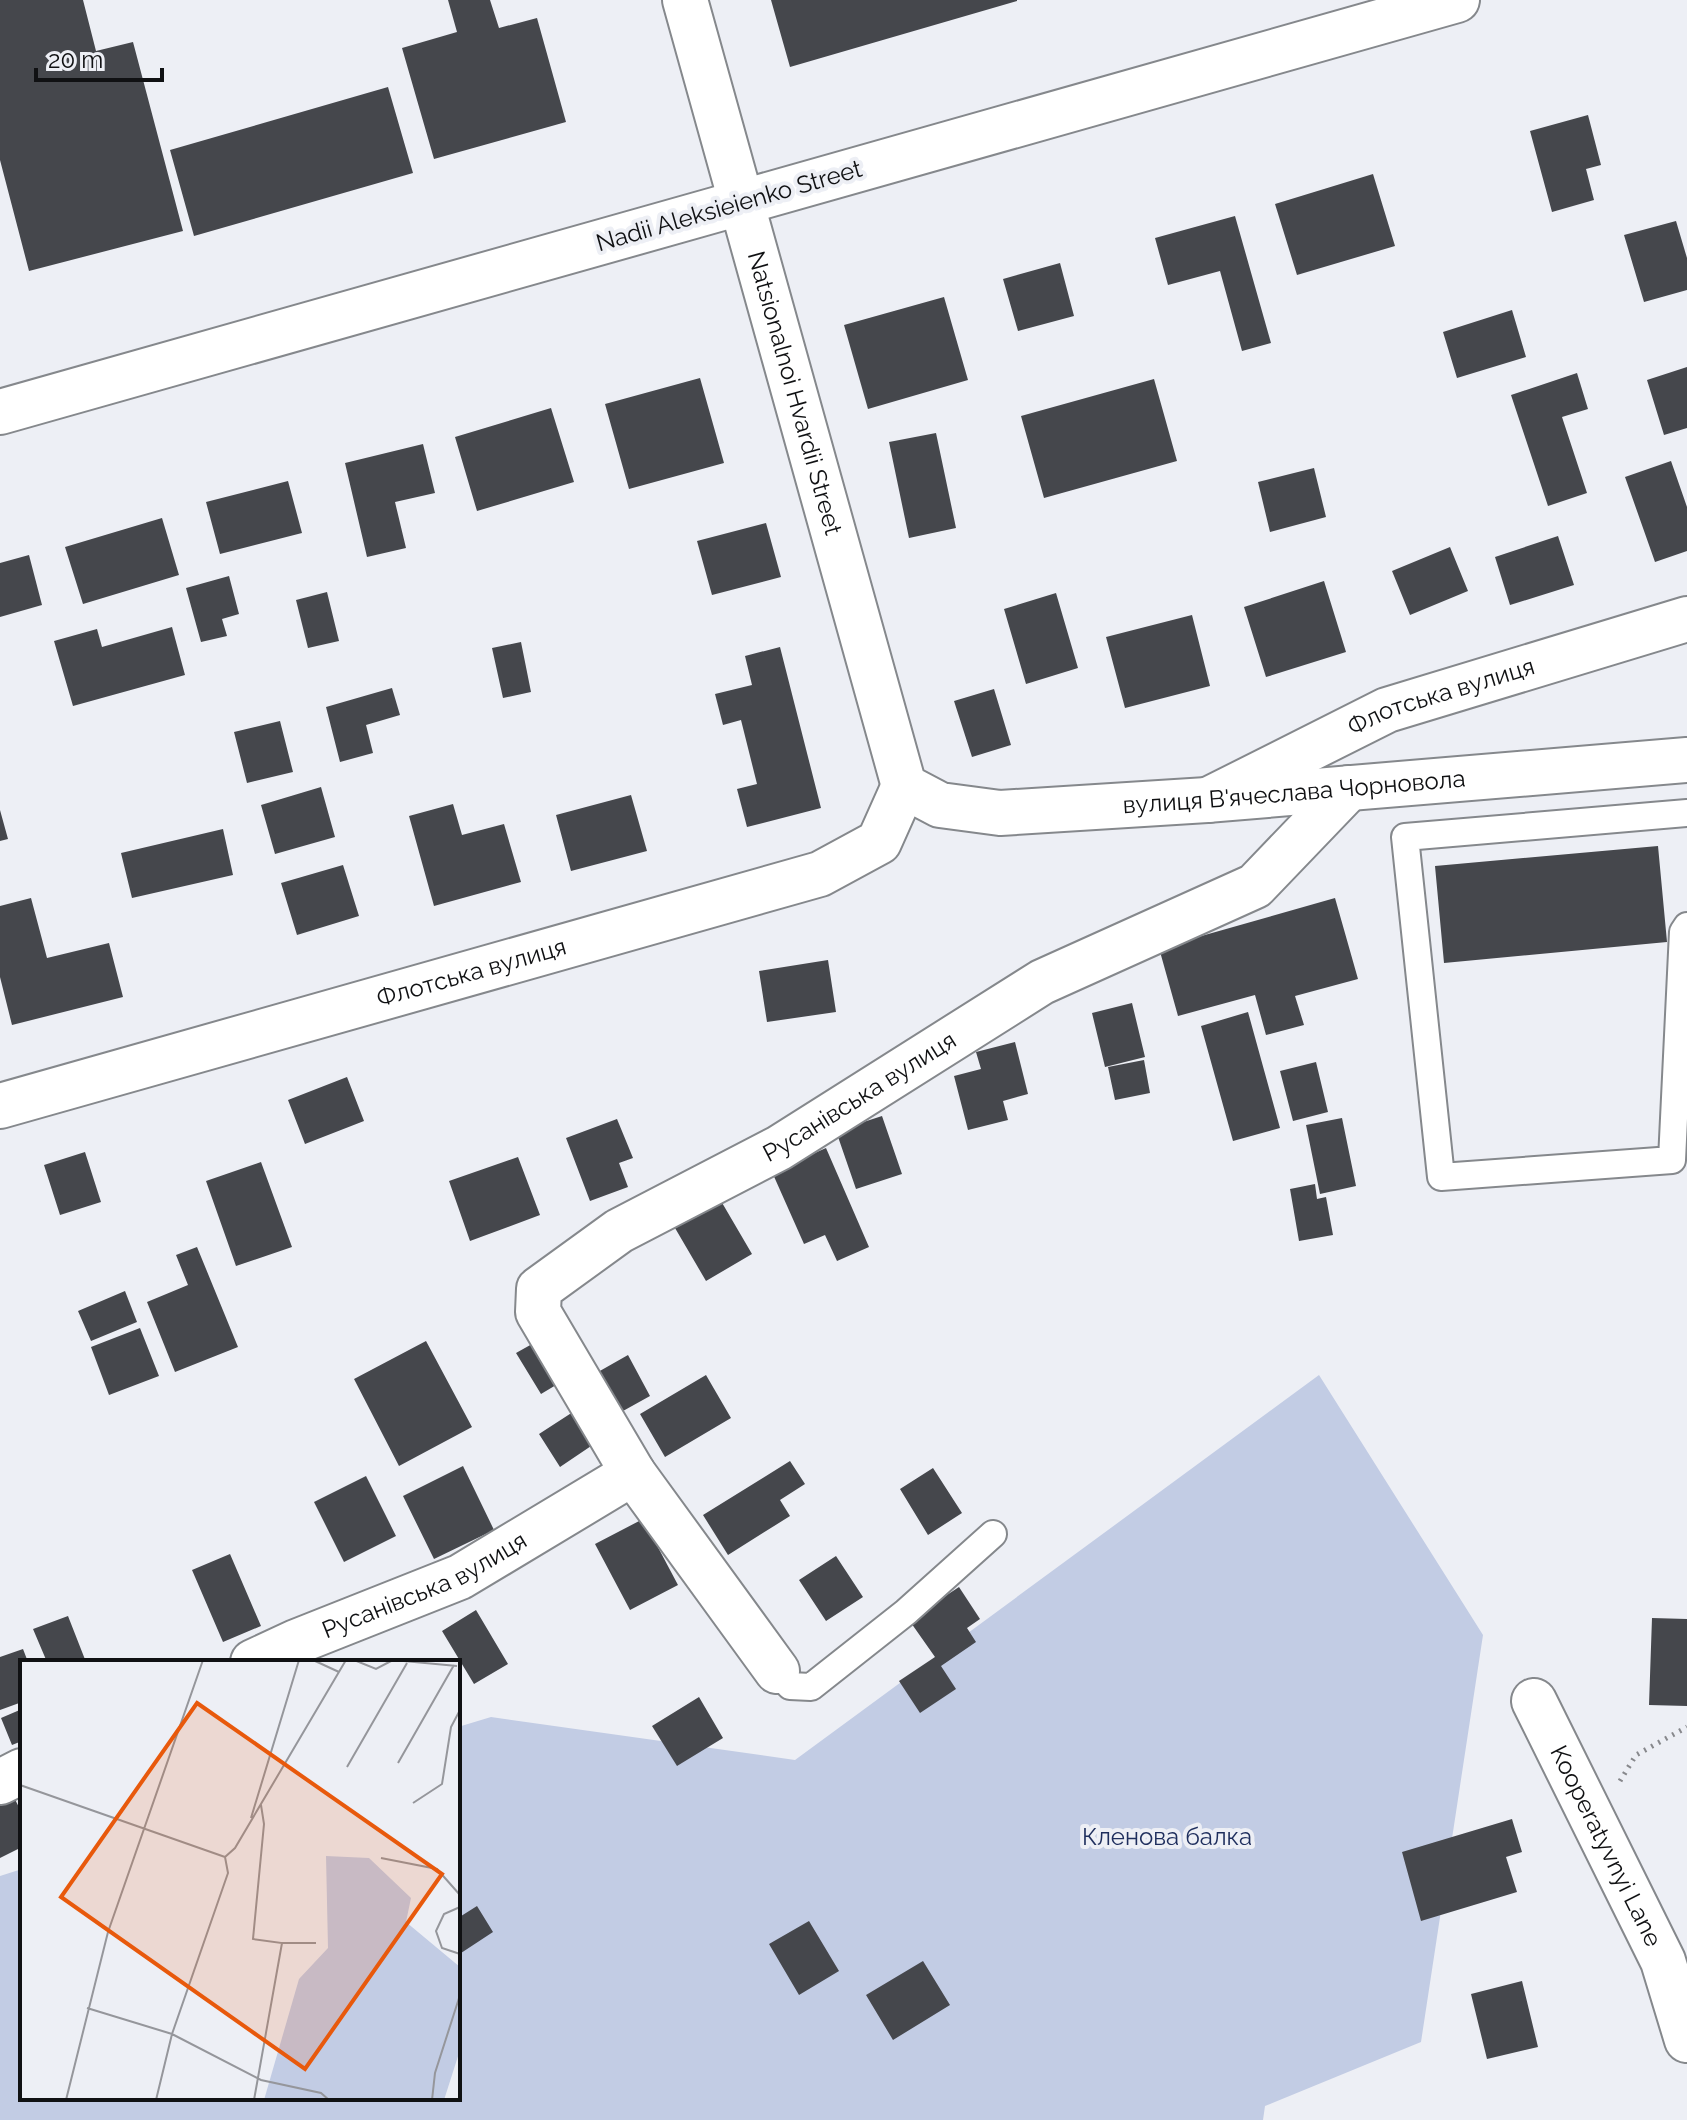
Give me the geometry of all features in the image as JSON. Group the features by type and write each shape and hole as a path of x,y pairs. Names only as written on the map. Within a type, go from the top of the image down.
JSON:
{"street":[{"name":"Natsionalnoi Hvardii Street","path":"685,0 904,786"},
{"name":"Nadii Aleksieienko Street","path":"0,412 1457,0"},
{"name":"Флотська вулиця","path":"1207,800 1387,710 1687,619"},
{"name":"вулиця В'ячеслава Чорновола","path":"904,786 940,805 1000,813 1207,800 1687,760"},
{"name":"Флотська вулиця","path":"0,1106 820,874 879,842 904,786"},
{"name":"Русанівська вулиця","path":"777,1671 633,1473 538,1312 539,1289 619,1231 779,1148 1042,982 1255,886 1349,788"},
{"name":"Русанівська вулиця","path":"261,1660 291,1652 460,1577 633,1473"},
{"name":"Kooperatyvnyi Lane","path":"1534,1701 1663,1961 1687,2040"},
{"path":"0,1782 20,1772"}],"lane":[{"path":"1687,813 1405,837 1441,1177 1672,1160 1683,932 1687,926"},
{"path":"777,1671 790,1686 811,1687 906,1612 993,1534"}],"path":[{"path":"1595,1822 1636,1755 1687,1727"}],"green space":[{"name":"Кленова балка","path":"1319,1375 1483,1635 1421,2042 1265,2106 1263,2120 0,2120 0,1876 20,1870 20,2100 460,2100 460,1726 491,1717 795,1760"}],"building":[{"path":"0,0 83,0 96,51 133,42 183,231 29,271 0,160"},
{"path":"448,0 490,0 499,28 537,18 566,122 434,159 402,48 457,32"},
{"path":"771,0 1017,0 1017,1 790,67"},
{"path":"388,87 413,173 194,236 170,150"},
{"path":"1588,115 1601,165 1586,169 1594,200 1552,212 1530,131"},
{"path":"1373,174 1395,246 1297,275 1275,204"},
{"path":"1235,216 1271,343 1242,351 1220,271 1168,285 1155,238"},
{"path":"1676,221 1687,258 1687,290 1644,302 1624,235"},
{"path":"1060,263 1074,316 1018,331 1003,279"},
{"path":"944,297 968,380 868,409 844,325"},
{"path":"1512,310 1526,357 1457,378 1443,332"},
{"path":"1687,367 1687,428 1664,435 1647,380"},
{"path":"1577,373 1588,409 1562,417 1587,493 1548,506 1511,395"},
{"path":"700,378 724,463 629,489 605,404"},
{"path":"1154,379 1177,461 1044,498 1021,416"},
{"path":"551,408 574,482 477,511 455,437"},
{"path":"936,433 956,528 909,538 889,442"},
{"path":"423,444 435,493 395,502 406,548 367,557 345,463"},
{"path":"1671,461 1687,507 1687,551 1655,562 1625,477"},
{"path":"1314,468 1326,517 1270,532 1258,482"},
{"path":"288,481 302,533 220,554 206,502"},
{"path":"162,518 179,575 83,604 65,547"},
{"path":"766,523 781,577 712,595 697,541"},
{"path":"1558,536 1574,585 1510,605 1495,557"},
{"path":"1450,547 1468,591 1410,615 1392,571"},
{"path":"29,555 42,605 0,617 0,563"},
{"path":"229,576 239,614 222,619 227,636 201,642 186,588"},
{"path":"1324,581 1346,652 1266,677 1244,607"},
{"path":"327,592 339,641 308,648 296,600"},
{"path":"1056,593 1078,668 1026,684 1004,609"},
{"path":"1192,615 1210,686 1125,708 1106,637"},
{"path":"172,627 185,675 73,706 54,641 97,629 102,647"},
{"path":"521,642 531,692 503,698 492,648"},
{"path":"780,647 821,808 747,827 737,789 757,784 741,720 723,725 715,694 752,685 745,656"},
{"path":"392,688 400,715 366,725 373,753 340,762 326,707"},
{"path":"994,689 1011,745 972,757 954,701"},
{"path":"280,721 293,772 247,783 234,732"},
{"path":"321,787 335,837 275,854 261,805"},
{"path":"631,795 647,851 571,871 556,815"},
{"path":"453,804 462,835 504,824 521,882 434,906 409,816"},
{"path":"0,810 8,839 0,841"},
{"path":"223,829 233,875 132,898 121,853"},
{"path":"1658,846 1667,942 1444,963 1435,866"},
{"path":"343,865 359,916 297,935 281,883"},
{"path":"31,898 47,958 109,943 123,997 12,1025 0,977 0,906"},
{"path":"1335,898 1358,979 1295,996 1304,1025 1266,1035 1255,995 1178,1016 1159,948"},
{"path":"828,960 836,1012 767,1022 759,971"},
{"path":"1132,1003 1145,1057 1105,1067 1092,1013"},
{"path":"1248,1012 1280,1128 1233,1141 1201,1026"},
{"path":"1015,1042 1028,1094 1003,1101 1008,1120 968,1130 954,1076 981,1069 976,1052"},
{"path":"1144,1060 1150,1093 1115,1100 1108,1067"},
{"path":"1316,1062 1328,1112 1293,1121 1280,1071"},
{"path":"347,1077 364,1121 305,1144 288,1100"},
{"path":"882,1116 902,1174 856,1189 836,1131"},
{"path":"1342,1118 1356,1186 1320,1194 1306,1125"},
{"path":"617,1119 633,1158 619,1163 628,1187 590,1201 566,1138"},
{"path":"826,1148 869,1247 837,1261 825,1235 804,1244 772,1172"},
{"path":"85,1152 101,1202 60,1215 44,1165"},
{"path":"518,1157 540,1215 470,1241 449,1181"},
{"path":"261,1162 292,1247 236,1266 206,1181"},
{"path":"1315,1184 1317,1199 1326,1197 1333,1235 1299,1241 1290,1189"},
{"path":"721,1201 752,1254 706,1281 675,1228"},
{"path":"197,1247 238,1347 175,1372 147,1302 188,1285 176,1255"},
{"path":"125,1291 137,1322 91,1341 78,1311"},
{"path":"140,1328 159,1376 109,1395 91,1347"},
{"path":"541,1339 566,1379 541,1394 516,1353"},
{"path":"426,1341 472,1427 399,1466 354,1379"},
{"path":"628,1355 650,1396 614,1416 591,1376"},
{"path":"706,1375 731,1418 665,1457 640,1414"},
{"path":"576,1410 597,1442 560,1467 539,1434"},
{"path":"790,1461 805,1484 780,1500 790,1516 728,1555 703,1515"},
{"path":"463,1466 494,1530 434,1559 403,1496"},
{"path":"933,1468 962,1513 928,1535 900,1489"},
{"path":"366,1476 396,1536 344,1562 314,1502"},
{"path":"643,1519 678,1585 630,1610 595,1544"},
{"path":"230,1554 261,1626 223,1642 192,1570"},
{"path":"836,1556 863,1597 826,1621 799,1580"},
{"path":"959,1587 980,1619 967,1628 976,1642 941,1666 956,1689 920,1713 899,1681 935,1657 909,1620"},
{"path":"476,1610 508,1664 474,1684 442,1631"},
{"path":"68,1616 85,1660 46,1660 33,1629"},
{"path":"1652,1618 1687,1619 1687,1706 1649,1705"},
{"path":"23,1649 27,1660 20,1660 20,1703 0,1710 0,1657"},
{"path":"699,1697 723,1738 677,1766 652,1726"},
{"path":"20,1710 20,1742 12,1745 1,1718"},
{"path":"8,1786 20,1809 20,1848 0,1858 0,1791"},
{"path":"1512,1819 1522,1852 1506,1857 1517,1892 1421,1921 1402,1852"},
{"path":"477,1906 493,1932 460,1954 460,1917"},
{"path":"809,1921 839,1971 799,1995 769,1944"},
{"path":"923,1961 950,2005 893,2040 866,1995"},
{"path":"1522,1981 1538,2047 1487,2059 1471,1994"}]}
